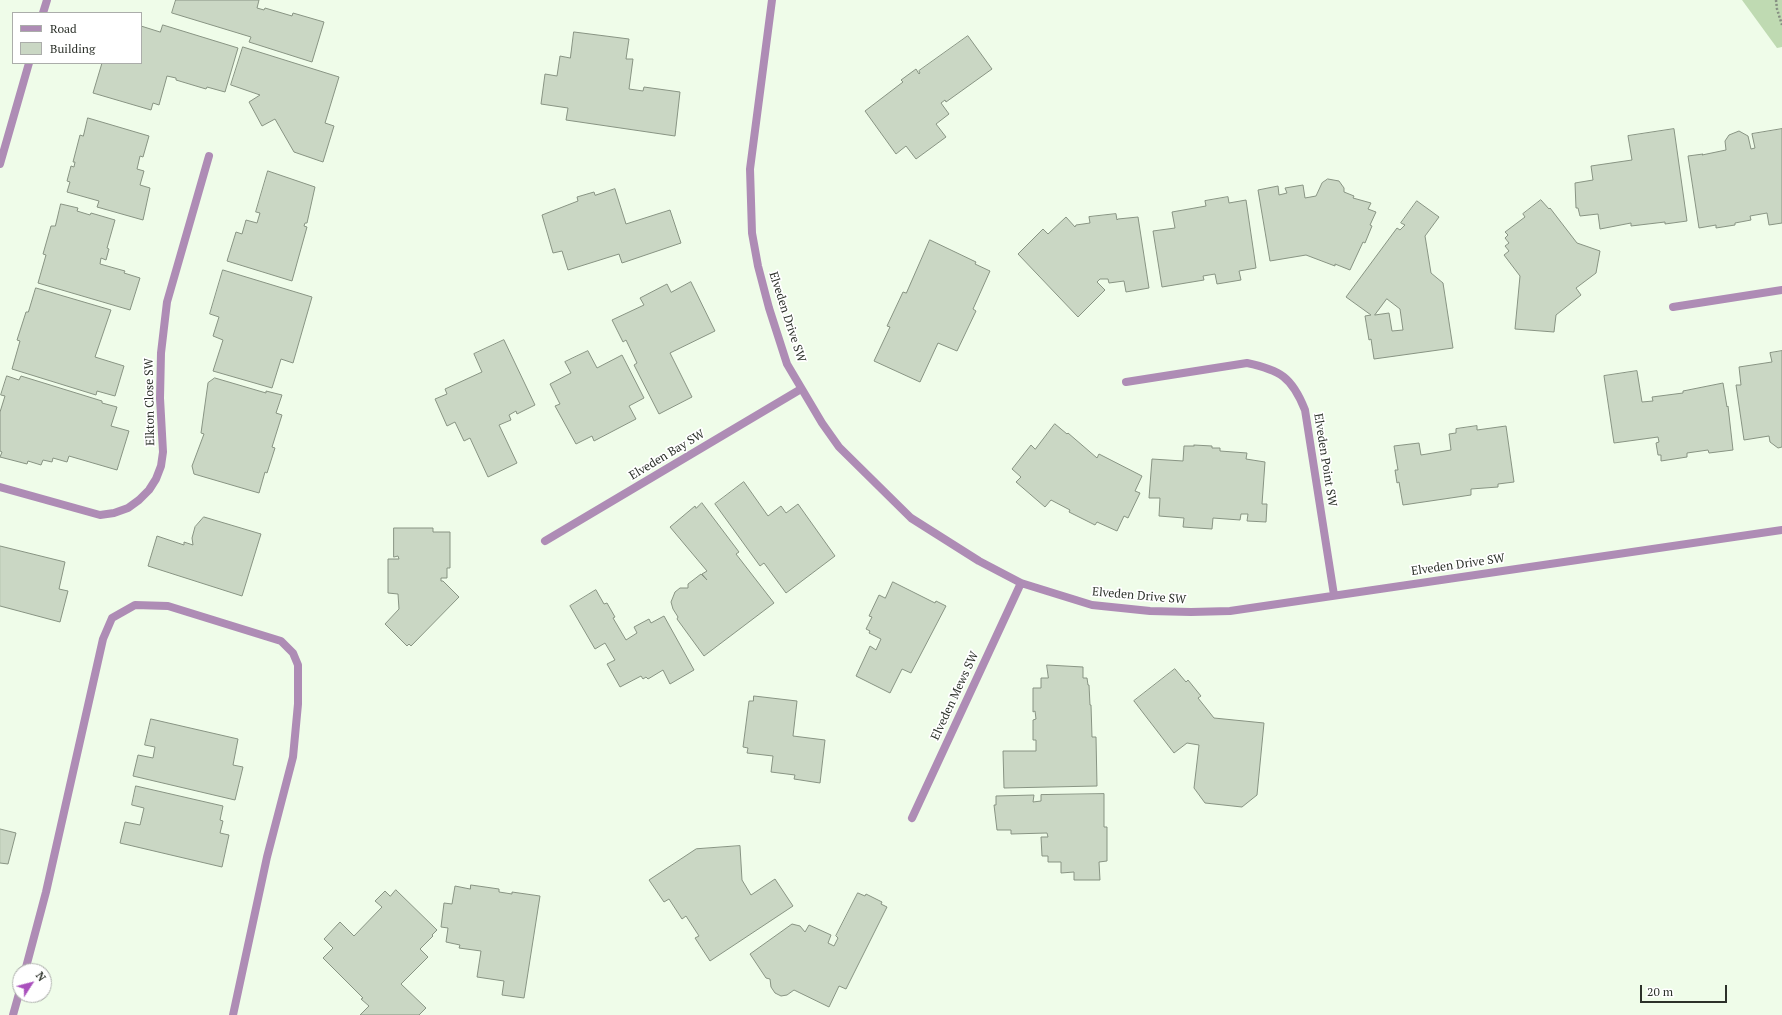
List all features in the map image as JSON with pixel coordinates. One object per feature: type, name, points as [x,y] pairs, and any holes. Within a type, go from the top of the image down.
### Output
[{"type":"street","points":[[43,12],[46,0]]},
{"type":"street","name":"Elveden Drive SW","points":[[772,0],[750,169],[752,233],[769,308],[787,364],[822,423],[839,447],[911,518],[979,561],[1021,583],[1092,605],[1150,611],[1230,611],[1782,530]]},
{"type":"street","points":[[0,164],[29,64]]},
{"type":"street","name":"Elkton Close SW","points":[[0,487],[100,516],[128,508],[149,490],[161,466],[163,452],[160,398],[161,353],[167,302],[209,156]]},
{"type":"street","points":[[1673,307],[1782,290]]},
{"type":"street","name":"Elveden Point SW","points":[[1126,382],[1246,363],[1266,367],[1287,380],[1298,391],[1306,410],[1334,595]]},
{"type":"street","name":"Elveden Bay SW","points":[[545,541],[801,389]]},
{"type":"street","name":"Elveden Mews SW","points":[[912,818],[1021,583]]},
{"type":"street","points":[[27,963],[46,892],[103,639],[112,618],[135,605],[168,606],[281,641],[293,653],[298,665],[298,704],[293,757],[267,857],[233,1015]]},
{"type":"street","points":[[13,1015],[16,1003]]},
{"type":"path","points":[[1776,0],[1782,25]]},
{"type":"green space","points":[[1742,0],[1782,0],[1782,47],[1777,48]]},
{"type":"building","points":[[176,0],[259,0],[257,8],[264,10],[265,8],[292,16],[293,13],[324,22],[312,62],[249,42],[251,37],[172,13]]},
{"type":"building","points":[[163,25],[238,48],[225,92],[207,87],[206,89],[167,76],[159,105],[153,103],[151,110],[93,93],[102,64],[142,64],[142,26],[160,32]]},
{"type":"building","points":[[574,32],[629,39],[626,59],[633,59],[629,89],[643,91],[644,87],[680,92],[675,136],[566,120],[568,108],[541,104],[545,74],[557,76],[560,56],[570,58]]},
{"type":"building","points":[[968,36],[992,69],[946,102],[945,100],[941,103],[949,114],[936,124],[946,137],[916,159],[906,146],[896,154],[865,111],[903,82],[901,80],[916,69],[919,74],[919,71]]},
{"type":"building","points":[[243,47],[339,77],[325,123],[334,126],[323,162],[294,152],[275,119],[262,126],[249,102],[260,95],[231,85]]},
{"type":"building","points":[[88,118],[149,136],[143,157],[140,156],[137,169],[144,171],[140,185],[150,188],[143,220],[97,207],[99,201],[67,192],[70,182],[67,181],[71,166],[74,167],[75,162],[73,162],[80,135],[83,136]]},
{"type":"building","points":[[1674,129],[1687,221],[1631,226],[1631,223],[1600,229],[1598,214],[1580,216],[1578,208],[1576,208],[1575,183],[1593,180],[1591,166],[1632,160],[1628,136]]},
{"type":"building","points":[[1782,129],[1782,223],[1769,225],[1767,213],[1750,216],[1751,220],[1735,223],[1735,225],[1716,228],[1716,225],[1699,228],[1688,156],[1726,150],[1725,141],[1729,135],[1739,131],[1748,136],[1751,149],[1755,148],[1752,134]]},
{"type":"building","points":[[268,171],[315,187],[307,223],[305,223],[304,226],[307,227],[292,281],[227,261],[236,232],[242,234],[246,220],[257,223],[260,213],[256,212]]},
{"type":"building","points":[[1328,179],[1339,181],[1344,188],[1344,192],[1354,196],[1353,198],[1371,203],[1368,209],[1376,212],[1370,225],[1372,226],[1365,243],[1363,242],[1350,270],[1306,255],[1270,261],[1258,190],[1278,186],[1279,195],[1287,193],[1285,188],[1303,185],[1305,198],[1316,196],[1322,183]]},
{"type":"building","points":[[615,189],[626,224],[670,210],[681,243],[622,263],[619,254],[568,270],[562,251],[553,253],[542,215],[578,201],[577,197],[594,192],[595,195]]},
{"type":"building","points":[[1228,197],[1229,203],[1246,200],[1256,268],[1239,271],[1241,280],[1217,284],[1215,274],[1203,276],[1204,280],[1162,287],[1153,231],[1175,228],[1172,212],[1206,206],[1205,201]]},
{"type":"building","points":[[1541,200],[1549,209],[1550,208],[1577,243],[1600,251],[1596,273],[1576,288],[1581,295],[1556,315],[1554,332],[1515,329],[1520,276],[1504,255],[1509,251],[1505,246],[1509,243],[1505,238],[1508,235],[1505,232],[1525,217],[1523,214]]},
{"type":"building","points":[[1417,201],[1439,217],[1425,236],[1431,273],[1443,283],[1453,348],[1374,359],[1365,316],[1371,315],[1346,297],[1397,228],[1400,230],[1405,225],[1401,223]],"holes":[[[1387,299],[1400,309],[1403,330],[1392,331],[1389,313],[1375,315]]]},
{"type":"building","points":[[61,204],[78,208],[77,211],[90,215],[91,213],[115,220],[107,248],[109,249],[106,260],[101,258],[100,264],[125,271],[124,273],[140,278],[130,310],[38,283],[46,255],[43,254],[51,226],[55,226]]},
{"type":"building","points":[[1116,214],[1117,220],[1138,217],[1149,288],[1126,292],[1124,281],[1109,283],[1108,279],[1100,279],[1097,282],[1105,290],[1078,317],[1018,254],[1043,229],[1048,234],[1066,217],[1075,227],[1076,225],[1090,223],[1089,217]]},
{"type":"building","points":[[930,240],[976,262],[975,264],[990,271],[973,309],[976,311],[957,351],[938,343],[920,382],[874,361],[890,327],[887,326],[903,292],[906,293]]},
{"type":"building","points":[[223,270],[312,297],[293,363],[281,359],[272,388],[213,371],[223,340],[213,336],[219,317],[210,314]]},
{"type":"building","points":[[691,282],[715,331],[670,353],[692,397],[659,414],[634,365],[637,363],[626,340],[623,342],[612,320],[644,305],[640,298],[667,284],[671,292]]},
{"type":"building","points":[[36,288],[111,310],[95,357],[124,366],[115,396],[97,391],[96,395],[12,369],[20,341],[17,340]]},
{"type":"building","points":[[504,340],[535,405],[517,414],[516,411],[509,415],[511,420],[499,425],[517,463],[488,477],[470,438],[464,441],[455,422],[447,426],[435,399],[447,394],[445,389],[482,372],[474,354]]},
{"type":"building","points":[[588,351],[597,368],[622,355],[644,398],[629,406],[636,419],[594,441],[592,436],[576,444],[555,406],[560,404],[550,384],[571,373],[565,362]]},
{"type":"building","points":[[1782,351],[1782,447],[1778,448],[1770,442],[1769,436],[1744,440],[1736,385],[1741,385],[1739,367],[1772,362],[1770,353]]},
{"type":"building","points":[[1637,371],[1642,402],[1653,401],[1652,397],[1683,393],[1683,391],[1723,383],[1727,407],[1728,406],[1733,450],[1709,453],[1708,450],[1687,453],[1687,457],[1661,461],[1661,455],[1658,455],[1656,443],[1659,442],[1658,437],[1614,443],[1604,376]]},
{"type":"building","points":[[7,376],[19,380],[21,376],[117,407],[111,426],[129,431],[117,470],[69,456],[67,462],[53,458],[52,462],[43,460],[41,465],[28,461],[27,464],[0,457],[2,452],[0,451],[0,412],[5,396],[1,395]]},
{"type":"building","points":[[215,378],[266,393],[266,391],[282,395],[276,413],[282,415],[272,447],[275,448],[267,473],[265,472],[259,493],[194,474],[192,466],[204,434],[201,433],[208,383]]},
{"type":"building","points":[[1055,424],[1097,458],[1099,454],[1142,476],[1135,491],[1140,493],[1128,518],[1124,516],[1117,531],[1097,522],[1095,525],[1069,512],[1070,510],[1051,500],[1045,507],[1016,482],[1021,477],[1012,469],[1031,445],[1035,449]]},
{"type":"building","points":[[1477,426],[1477,430],[1506,426],[1514,482],[1498,484],[1498,487],[1471,489],[1471,495],[1403,505],[1399,482],[1397,483],[1395,470],[1398,470],[1394,446],[1419,443],[1421,455],[1451,450],[1449,434],[1456,433],[1456,429]]},
{"type":"building","points":[[1184,446],[1212,446],[1212,448],[1220,448],[1220,451],[1247,453],[1246,459],[1265,462],[1262,504],[1267,504],[1266,522],[1247,521],[1248,514],[1241,514],[1240,520],[1213,518],[1212,529],[1183,527],[1184,518],[1159,516],[1160,498],[1149,498],[1152,459],[1183,461]]},
{"type":"building","points":[[744,482],[768,516],[781,506],[786,513],[798,504],[835,556],[786,593],[764,563],[760,566],[715,504]]},
{"type":"building","points":[[702,503],[739,552],[736,554],[774,603],[704,656],[677,619],[678,617],[671,602],[675,592],[680,588],[688,588],[688,584],[701,574],[707,580],[702,574],[707,571],[670,527],[695,506],[696,508]]},
{"type":"building","points":[[204,517],[261,534],[242,596],[148,566],[157,536],[184,545],[184,542],[193,545],[192,538],[195,527]]},
{"type":"building","points":[[394,528],[433,528],[433,532],[450,532],[450,568],[447,568],[447,578],[441,578],[441,581],[443,581],[459,597],[411,646],[409,644],[407,646],[385,624],[399,609],[398,594],[388,593],[388,559],[399,559],[398,556],[394,557]]},
{"type":"building","points":[[0,546],[65,562],[59,589],[68,591],[60,622],[0,606]]},
{"type":"building","points":[[893,582],[935,603],[936,601],[946,606],[911,673],[902,669],[890,693],[856,676],[870,646],[876,650],[881,639],[869,633],[870,631],[866,629],[872,617],[869,616],[879,595],[885,598]]},
{"type":"building","points":[[596,590],[604,604],[607,603],[615,617],[613,618],[626,640],[637,633],[634,627],[649,619],[651,623],[664,616],[694,670],[670,684],[663,670],[648,679],[646,677],[643,679],[641,676],[620,687],[607,664],[615,660],[605,643],[595,649],[570,606]]},
{"type":"building","points":[[1047,665],[1083,667],[1083,678],[1087,678],[1089,685],[1092,737],[1096,737],[1097,786],[1004,788],[1003,751],[1036,751],[1036,740],[1033,740],[1033,720],[1036,719],[1035,711],[1033,712],[1033,688],[1041,688],[1041,678],[1048,678]]},
{"type":"building","points":[[1175,669],[1186,682],[1188,680],[1201,696],[1198,698],[1214,718],[1264,723],[1257,795],[1242,807],[1205,803],[1194,788],[1199,745],[1187,743],[1174,753],[1134,701]]},
{"type":"building","points":[[754,696],[797,701],[793,736],[825,740],[820,783],[794,779],[795,775],[771,772],[773,756],[747,753],[748,748],[743,747],[749,701],[753,701]]},
{"type":"building","points":[[151,719],[238,739],[233,765],[243,767],[235,800],[133,776],[138,755],[153,758],[155,747],[145,745]]},
{"type":"building","points":[[136,786],[223,806],[220,820],[223,821],[220,833],[229,835],[222,867],[120,843],[125,822],[140,825],[144,808],[132,805]]},
{"type":"building","points":[[1104,794],[1104,827],[1107,827],[1107,861],[1099,862],[1100,880],[1074,880],[1074,872],[1061,873],[1061,862],[1048,862],[1048,856],[1042,856],[1041,837],[1048,837],[1047,833],[1011,834],[1011,830],[997,830],[994,805],[996,805],[996,796],[1034,795],[1033,802],[1041,801],[1041,795]]},
{"type":"building","points":[[0,829],[16,833],[8,864],[0,863]]},
{"type":"building","points":[[740,846],[742,880],[751,895],[775,879],[793,906],[710,961],[695,938],[699,936],[686,916],[682,919],[669,899],[664,902],[649,880],[696,849]]},
{"type":"building","points":[[471,885],[499,889],[499,892],[512,894],[512,892],[540,896],[524,998],[502,995],[504,981],[477,977],[481,951],[459,948],[460,945],[446,942],[448,928],[441,927],[444,903],[452,904],[455,886],[470,889]]},
{"type":"building","points":[[396,890],[437,930],[420,949],[428,957],[401,984],[426,1008],[419,1015],[360,1015],[369,1006],[361,999],[363,998],[323,958],[333,948],[324,939],[340,922],[354,936],[382,907],[375,901],[385,891],[390,896]]},
{"type":"building","points":[[858,893],[865,896],[866,894],[882,902],[881,904],[887,907],[846,989],[839,986],[829,1007],[794,990],[787,995],[781,996],[775,993],[771,987],[770,979],[766,978],[750,954],[792,924],[800,926],[805,932],[809,925],[831,935],[828,943],[834,946],[838,938],[836,936]]}]
